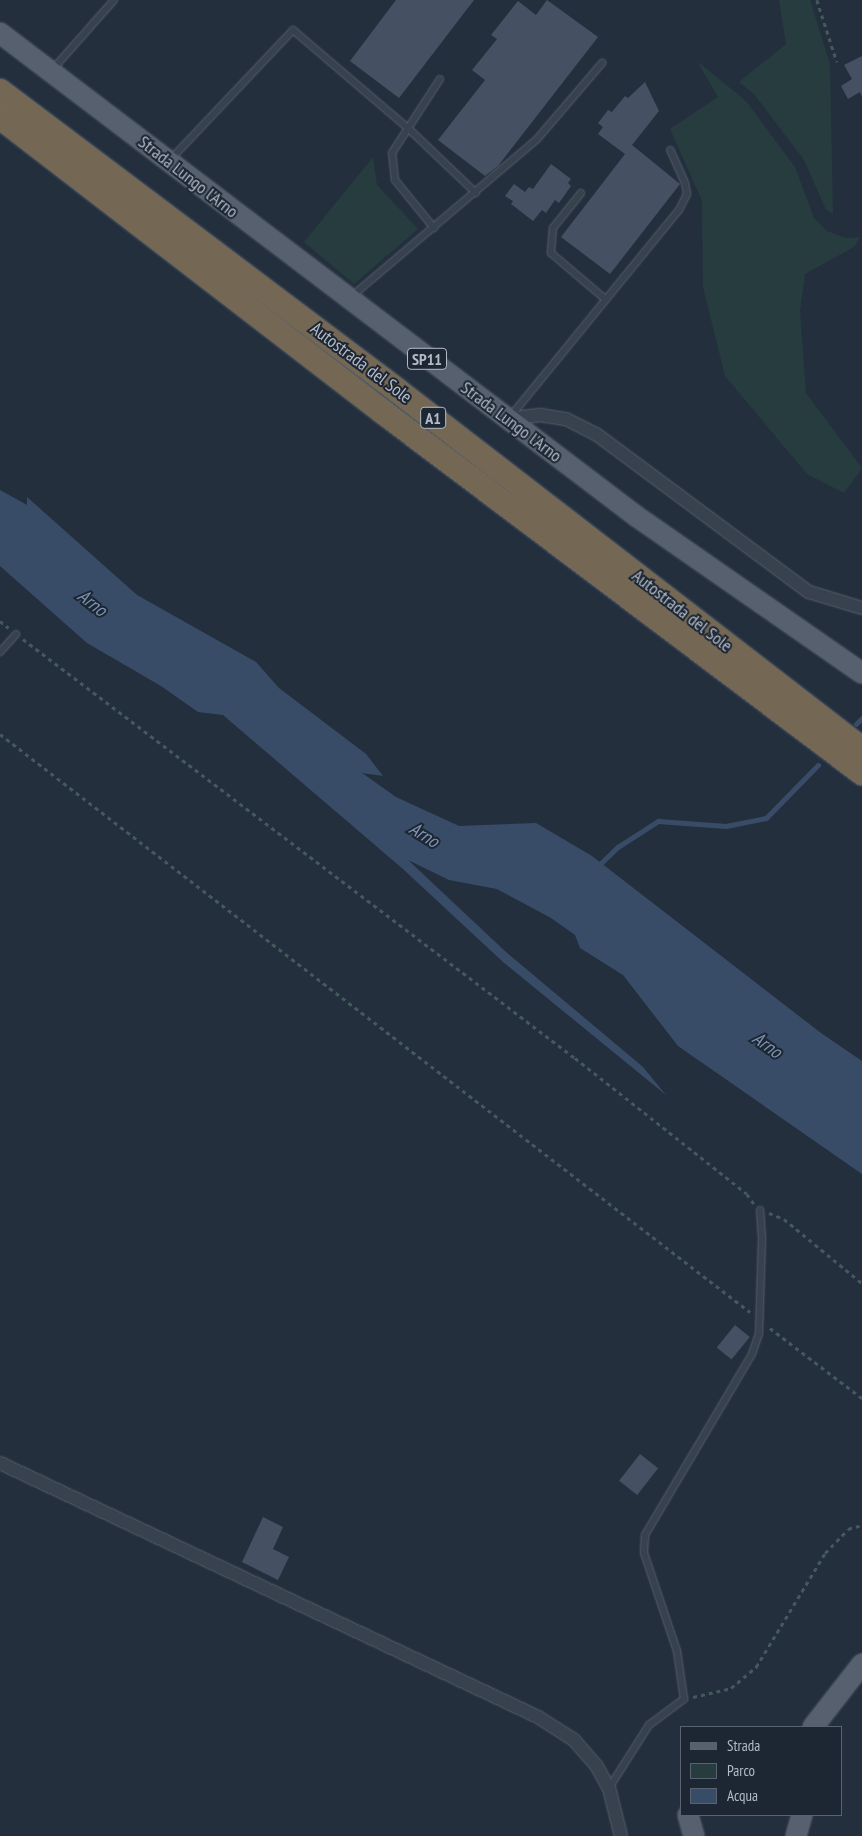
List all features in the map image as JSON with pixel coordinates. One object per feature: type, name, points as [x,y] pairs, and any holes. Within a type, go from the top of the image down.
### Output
[{"type":"highway","name":"Autostrada del Sole","points":[[0,91],[398,391],[862,749]]},
{"type":"highway","name":"Autostrada del Sole","points":[[0,117],[382,412],[862,773]]},
{"type":"main road","name":"Strada Lungo l'Arno","points":[[0,34],[347,300],[636,516],[862,674]]},
{"type":"main road","points":[[814,1726],[862,1664]]},
{"type":"main road","points":[[688,1816],[694,1836]]},
{"type":"main road","points":[[796,1836],[802,1816]]},
{"type":"street","points":[[508,420],[540,415],[566,419],[596,434],[810,592],[862,608]]},
{"type":"street","points":[[0,1462],[538,1717],[574,1740],[596,1765],[609,1788],[621,1836]]},
{"type":"lane","points":[[50,72],[114,0]]},
{"type":"lane","points":[[168,162],[293,30],[410,130],[476,193]]},
{"type":"lane","points":[[347,300],[476,193],[538,138],[602,63]]},
{"type":"lane","points":[[434,228],[394,180],[392,153],[410,130],[440,79]]},
{"type":"lane","points":[[508,420],[679,210],[686,194],[670,150]]},
{"type":"lane","points":[[581,193],[553,228],[551,252],[605,299]]},
{"type":"lane","points":[[0,652],[16,634]]},
{"type":"lane","points":[[609,1788],[649,1725],[684,1699],[678,1651],[644,1553],[645,1535],[752,1354],[759,1334],[762,1238],[760,1210]]},
{"type":"path","points":[[817,0],[837,62]]},
{"type":"path","points":[[16,634],[575,1058],[747,1194],[760,1210],[784,1218],[862,1283]]},
{"type":"path","points":[[0,734],[862,1398]]},
{"type":"path","points":[[684,1699],[730,1688],[756,1667],[825,1553],[848,1528],[862,1525]]},
{"type":"green space","points":[[779,0],[810,0],[830,64],[833,214],[826,210],[804,160],[754,94],[739,82],[786,44]]},
{"type":"green space","points":[[697,61],[746,101],[795,167],[814,218],[827,231],[846,238],[860,237],[854,247],[805,274],[800,311],[806,393],[862,468],[844,493],[807,474],[725,376],[703,287],[702,201],[670,129],[718,97]]},
{"type":"green space","points":[[373,157],[377,185],[418,229],[354,284],[304,242]]},
{"type":"water","name":"Arno","points":[[0,490],[27,505],[27,497],[137,595],[256,662],[279,688],[366,754],[383,776],[362,773],[396,797],[459,826],[536,823],[592,856],[821,1033],[862,1061],[862,1174],[678,1046],[623,975],[580,948],[575,935],[551,918],[497,889],[449,880],[408,860],[506,952],[643,1067],[666,1095],[503,962],[403,869],[223,715],[198,712],[161,686],[87,643],[0,566]]},
{"type":"building","points":[[396,0],[474,0],[399,98],[350,61]]},
{"type":"building","points":[[547,0],[598,37],[498,166],[485,176],[438,140],[485,80],[472,70],[497,39],[491,35],[518,1],[536,15]]},
{"type":"building","points":[[862,56],[862,97],[860,92],[848,99],[841,86],[852,79],[844,65]]},
{"type":"building","points":[[645,82],[659,111],[632,145],[680,184],[610,274],[561,237],[625,154],[598,134],[603,127],[598,123],[608,110],[612,112],[625,96],[628,98]]},
{"type":"building","points":[[551,164],[571,179],[568,183],[571,186],[559,203],[555,200],[546,213],[542,210],[533,221],[511,204],[513,201],[505,196],[514,184],[525,192],[529,187],[533,189]]},
{"type":"building","points":[[735,1325],[750,1337],[732,1359],[717,1348]]},
{"type":"building","points":[[640,1454],[658,1468],[637,1495],[619,1481]]},
{"type":"building","points":[[263,1517],[283,1527],[273,1549],[289,1557],[278,1580],[242,1562]]},
{"type":"waterway","points":[[856,724],[862,718]]},
{"type":"waterway","points":[[598,866],[618,847],[658,821],[726,826],[766,818],[818,765]]}]
